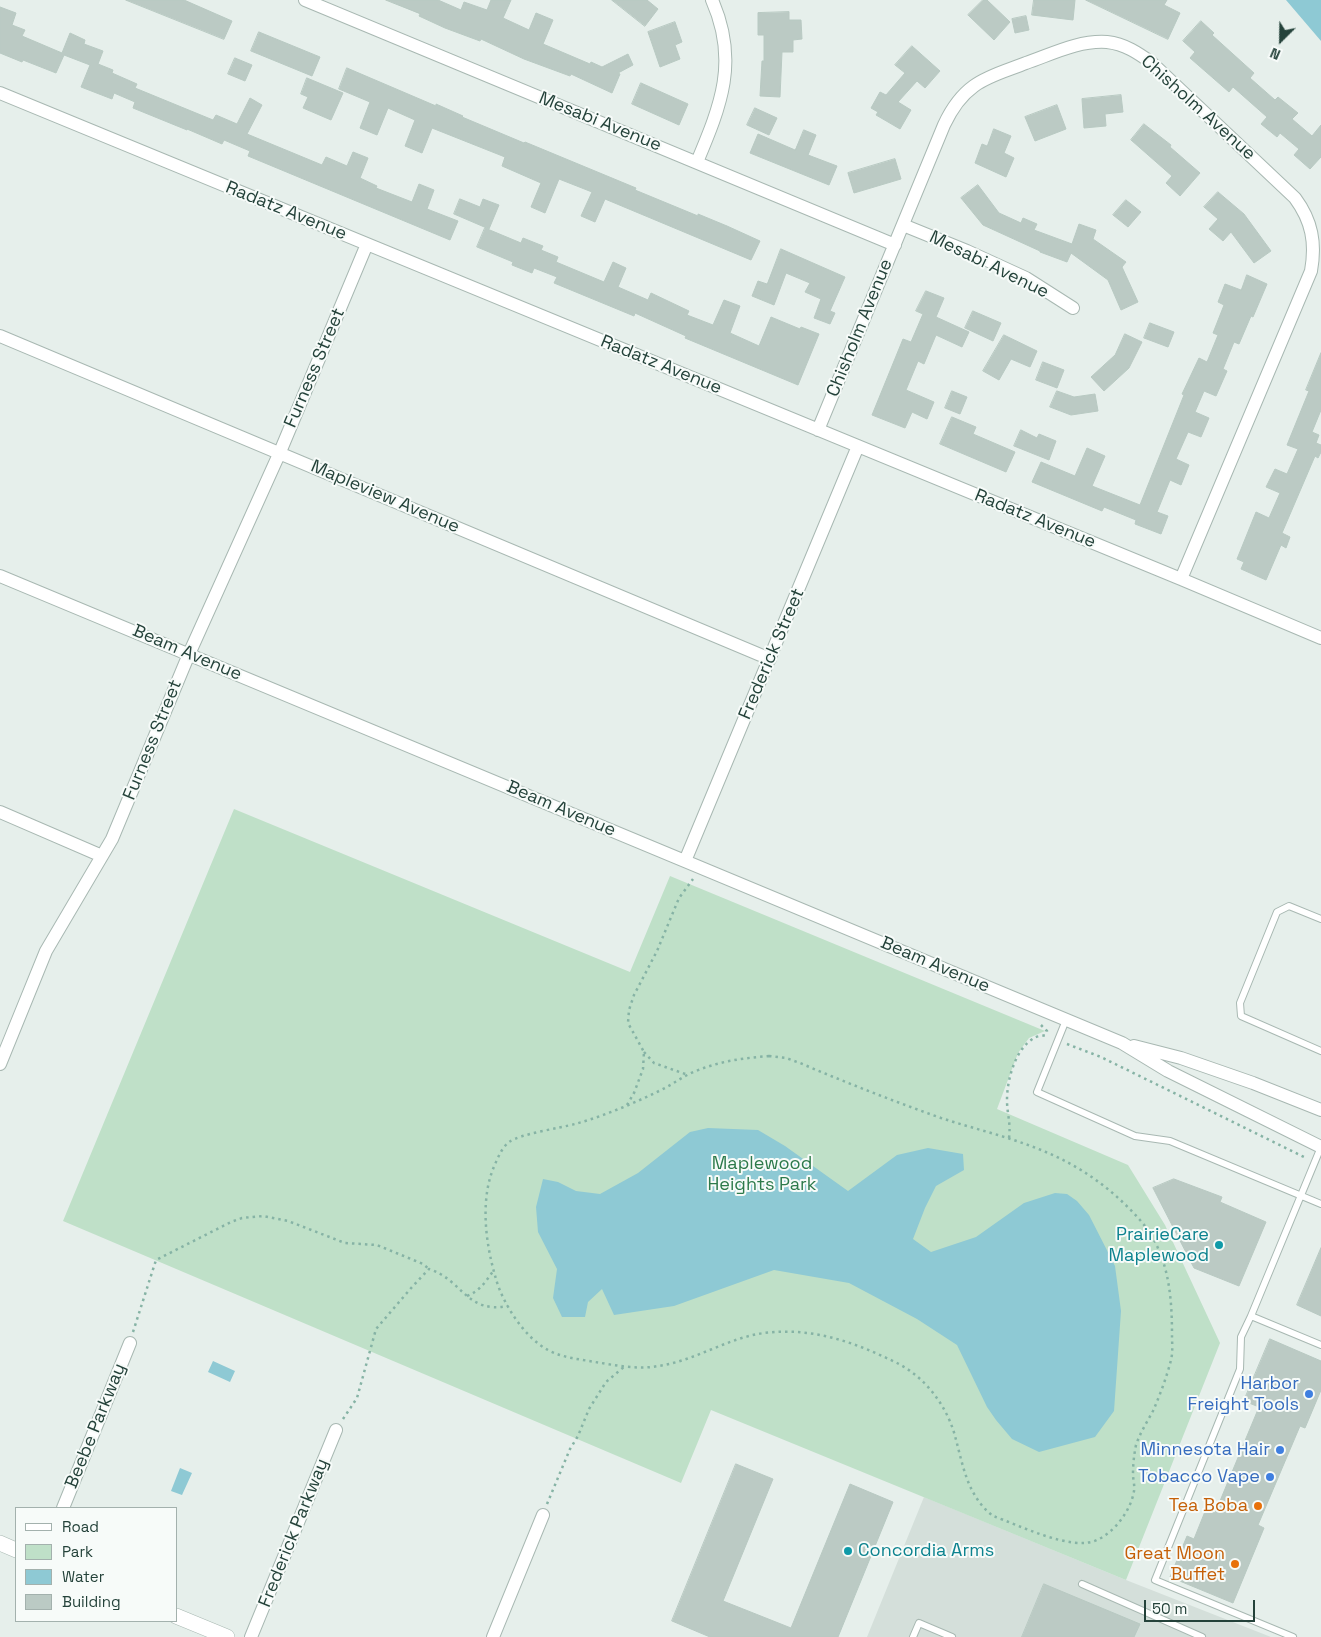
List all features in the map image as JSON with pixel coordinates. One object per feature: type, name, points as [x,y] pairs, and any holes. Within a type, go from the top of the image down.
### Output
[{"type":"street","name":"Mesabi Avenue","points":[[305,0],[895,244]]},
{"type":"street","points":[[697,162],[722,99],[726,78],[724,35],[712,0]]},
{"type":"street","name":"Chisholm Avenue","points":[[818,430],[944,125],[951,111],[961,98],[986,78],[1076,45],[1108,42],[1124,46],[1139,53],[1152,63],[1295,198],[1310,223],[1313,238],[1314,255],[1311,271],[1181,579]]},
{"type":"street","name":"Radatz Avenue","points":[[0,93],[1321,638]]},
{"type":"street","name":"Mesabi Avenue","points":[[903,225],[1026,278],[1072,308]]},
{"type":"street","name":"Furness Street","points":[[1,1057],[46,951],[112,839],[189,654],[280,452],[367,244]]},
{"type":"street","name":"Mapleview Avenue","points":[[0,336],[770,659]]},
{"type":"street","name":"Frederick Street","points":[[685,862],[858,446]]},
{"type":"street","name":"Beam Avenue","points":[[0,576],[1122,1043],[1181,1058],[1253,1083],[1321,1110]]},
{"type":"street","points":[[0,812],[102,856]]},
{"type":"street","name":"Beam Avenue","points":[[1122,1043],[1168,1071],[1321,1147]]},
{"type":"street","name":"Beebe Parkway","points":[[63,1507],[130,1343]]},
{"type":"street","name":"Frederick Parkway","points":[[252,1637],[336,1430]]},
{"type":"street","points":[[493,1637],[543,1515]]},
{"type":"street","points":[[0,1543],[15,1550]]},
{"type":"street","points":[[178,1617],[227,1637]]},
{"type":"lane","points":[[1321,919],[1289,906],[1277,912],[1240,1003],[1241,1016],[1321,1051]]},
{"type":"lane","points":[[1066,1020],[1037,1092],[1135,1136],[1170,1141],[1321,1204]]},
{"type":"lane","points":[[1293,1637],[1155,1580],[1240,1369],[1241,1337],[1321,1147]]},
{"type":"lane","points":[[1250,1316],[1321,1345]]},
{"type":"lane","points":[[1082,1584],[1202,1637]]},
{"type":"lane","points":[[914,1637],[919,1623],[952,1637]]},
{"type":"path","points":[[688,1075],[654,1063],[644,1052],[628,1023],[629,1010],[634,995],[657,951],[679,898],[701,868]]},
{"type":"path","points":[[1009,1138],[1011,1125],[1007,1101],[1008,1084],[1015,1063],[1023,1048],[1035,1037],[1046,1035],[1110,1062],[1315,1162]]},
{"type":"path","points":[[626,1106],[634,1093],[644,1069],[644,1052]]},
{"type":"path","points":[[752,1057],[786,1058],[900,1103],[984,1132],[1009,1138],[1061,1158],[1096,1180],[1119,1199],[1140,1221],[1155,1241],[1163,1259],[1170,1286],[1172,1358],[1153,1410],[1137,1444],[1133,1459],[1134,1491],[1119,1522],[1109,1533],[1096,1541],[1084,1544],[1056,1540],[993,1516],[975,1496],[967,1480],[954,1433],[944,1410],[931,1391],[917,1376],[900,1365],[868,1350],[832,1337],[807,1333],[775,1332],[734,1340],[694,1357],[655,1367],[625,1366],[564,1357],[539,1345],[526,1331],[512,1313],[496,1281],[487,1232],[485,1206],[487,1186],[501,1151],[510,1141],[577,1123],[626,1106],[688,1075],[719,1063],[752,1057]]},
{"type":"path","points":[[130,1343],[156,1260],[231,1222],[242,1218],[262,1216],[288,1221],[344,1243],[377,1245],[423,1264],[444,1276],[474,1302],[488,1307],[508,1306]]},
{"type":"path","points":[[336,1430],[357,1398],[376,1329],[429,1269]]},
{"type":"path","points":[[467,1296],[475,1293],[484,1285],[494,1270]]},
{"type":"path","points":[[543,1515],[570,1449],[589,1409],[606,1382],[625,1366]]},
{"type":"shaded area","points":[[924,1497],[1126,1580],[1271,1637],[867,1637]]},
{"type":"green space","name":"Maplewood Heights Park","points":[[234,809],[630,972],[670,876],[1045,1031],[1029,1038],[1018,1053],[997,1109],[1128,1165],[1165,1225],[1220,1343],[1126,1580],[711,1410],[681,1483],[63,1221]]},
{"type":"water","points":[[1286,0],[1321,0],[1321,41]]},
{"type":"water","points":[[708,1128],[758,1130],[785,1146],[848,1191],[897,1155],[928,1148],[963,1154],[964,1170],[936,1186],[913,1239],[931,1252],[976,1237],[1024,1203],[1055,1193],[1067,1194],[1077,1201],[1089,1215],[1115,1266],[1121,1311],[1114,1411],[1095,1437],[1039,1452],[1012,1439],[987,1407],[957,1345],[917,1319],[849,1283],[774,1270],[674,1306],[614,1315],[602,1289],[588,1302],[585,1317],[562,1317],[553,1298],[557,1269],[538,1232],[536,1207],[543,1179],[558,1182],[576,1191],[600,1194],[638,1173],[690,1132]]},
{"type":"water","points":[[213,1361],[235,1371],[230,1382],[208,1372]]},
{"type":"water","points":[[180,1468],[192,1473],[182,1495],[171,1491]]},
{"type":"building","points":[[126,0],[184,0],[232,21],[224,39]]},
{"type":"building","points":[[386,0],[438,0],[461,10],[464,2],[487,10],[491,0],[511,0],[503,18],[529,30],[536,13],[553,20],[543,44],[590,64],[591,62],[602,67],[628,54],[633,65],[618,73],[620,74],[612,93],[571,74],[570,76],[524,59],[481,39],[480,41],[445,28],[419,16],[420,14]]},
{"type":"building","points":[[612,0],[647,0],[658,9],[645,26]]},
{"type":"building","points":[[983,0],[987,0],[1010,22],[994,40],[968,15]]},
{"type":"building","points":[[1034,0],[1075,0],[1073,20],[1032,15]]},
{"type":"building","points":[[1086,0],[1167,0],[1164,5],[1180,13],[1168,39]]},
{"type":"building","points":[[0,7],[16,13],[12,25],[25,30],[22,36],[62,53],[70,33],[85,40],[84,44],[103,51],[98,64],[113,70],[112,73],[137,84],[135,88],[213,120],[216,115],[237,124],[250,98],[262,105],[247,134],[322,165],[326,157],[347,166],[353,152],[368,158],[360,178],[377,186],[376,188],[412,202],[419,184],[434,190],[427,209],[458,221],[450,240],[248,156],[250,151],[224,140],[222,144],[133,108],[135,102],[114,93],[112,99],[81,87],[90,65],[64,55],[56,73],[0,53]]},
{"type":"building","points":[[789,12],[789,20],[801,20],[802,39],[793,40],[793,52],[782,52],[780,97],[760,96],[762,61],[764,61],[764,35],[758,35],[758,13]]},
{"type":"building","points":[[1026,16],[1029,30],[1015,33],[1012,19]]},
{"type":"building","points":[[1201,21],[1214,33],[1212,35],[1254,73],[1250,78],[1275,100],[1278,97],[1298,113],[1292,119],[1312,136],[1321,125],[1321,157],[1310,169],[1294,155],[1299,149],[1280,133],[1277,137],[1261,124],[1267,117],[1233,87],[1229,92],[1190,58],[1195,52],[1183,41]]},
{"type":"building","points":[[675,22],[682,42],[675,45],[680,59],[660,67],[648,32]]},
{"type":"building","points":[[259,32],[320,57],[312,76],[251,51]]},
{"type":"building","points":[[912,46],[940,71],[925,88],[917,81],[898,102],[911,110],[900,129],[876,115],[878,112],[871,108],[880,92],[886,95],[905,73],[895,65]]},
{"type":"building","points":[[235,58],[252,65],[245,81],[228,74]]},
{"type":"building","points":[[347,68],[760,241],[751,260],[605,199],[595,222],[581,216],[592,192],[559,179],[545,213],[531,207],[541,183],[502,166],[505,157],[432,128],[422,153],[405,146],[415,120],[388,108],[377,135],[360,128],[370,102],[339,89]]},
{"type":"building","points":[[307,78],[343,93],[331,120],[303,108],[308,97],[301,94]]},
{"type":"building","points":[[641,83],[688,104],[679,125],[632,104]]},
{"type":"building","points":[[1121,95],[1123,112],[1105,114],[1106,126],[1084,128],[1082,99]]},
{"type":"building","points":[[1057,105],[1066,129],[1035,141],[1025,117]]},
{"type":"building","points":[[755,108],[777,118],[769,135],[747,125]]},
{"type":"building","points":[[1144,124],[1171,145],[1170,147],[1200,173],[1180,196],[1166,183],[1172,176],[1131,140]]},
{"type":"building","points":[[994,129],[1011,136],[1004,153],[1014,158],[1006,177],[975,163],[982,144],[987,146]]},
{"type":"building","points":[[804,130],[816,135],[808,155],[837,166],[829,185],[750,153],[758,134],[795,150]]},
{"type":"building","points":[[895,159],[901,179],[854,193],[848,173]]},
{"type":"building","points":[[978,185],[999,213],[1021,223],[1023,218],[1037,224],[1034,230],[1072,244],[1079,224],[1096,230],[1093,239],[1126,262],[1122,267],[1138,302],[1121,310],[1108,280],[1071,253],[1067,262],[1040,252],[983,225],[961,198]]},
{"type":"building","points":[[1218,192],[1244,214],[1271,251],[1254,263],[1231,232],[1223,241],[1209,229],[1218,219],[1204,207]]},
{"type":"building","points":[[460,199],[480,207],[483,199],[499,205],[489,229],[454,214]]},
{"type":"building","points":[[1126,200],[1141,212],[1128,227],[1113,215]]},
{"type":"building","points":[[485,228],[521,243],[523,238],[543,246],[541,250],[558,257],[556,262],[604,282],[613,262],[626,268],[618,287],[648,300],[651,293],[689,311],[687,315],[713,325],[724,300],[740,306],[730,333],[759,346],[771,317],[800,329],[801,327],[819,334],[798,385],[685,338],[686,336],[635,313],[634,316],[554,283],[557,277],[534,268],[532,273],[512,265],[513,262],[477,247]]},
{"type":"building","points":[[781,249],[845,277],[830,311],[835,313],[830,324],[814,318],[821,299],[805,292],[810,283],[786,273],[774,305],[752,296],[758,281],[767,284]]},
{"type":"building","points":[[1247,275],[1267,284],[1239,344],[1234,342],[1223,369],[1227,371],[1216,396],[1204,391],[1195,412],[1209,418],[1201,437],[1188,432],[1176,459],[1189,465],[1181,485],[1170,480],[1157,512],[1168,516],[1161,534],[1135,524],[1136,520],[1104,507],[1102,511],[1032,482],[1041,462],[1075,476],[1087,448],[1105,456],[1092,486],[1140,505],[1184,395],[1182,394],[1199,358],[1207,362],[1218,335],[1213,333],[1224,305],[1218,302],[1225,284],[1241,290]]},
{"type":"building","points":[[926,291],[944,298],[936,317],[969,332],[962,347],[936,335],[924,364],[918,361],[906,390],[934,402],[927,419],[912,412],[905,428],[872,415],[903,339],[911,342],[923,314],[916,311]]},
{"type":"building","points":[[973,311],[1001,323],[993,341],[965,328]]},
{"type":"building","points":[[1150,323],[1174,332],[1168,347],[1144,338]]},
{"type":"building","points":[[1125,334],[1142,342],[1129,368],[1104,391],[1091,377],[1115,355]]},
{"type":"building","points":[[1004,335],[1037,351],[1030,367],[1011,359],[999,380],[983,371]]},
{"type":"building","points":[[1321,353],[1321,410],[1312,432],[1319,435],[1316,443],[1321,445],[1321,452],[1318,458],[1315,456],[1282,533],[1290,537],[1286,548],[1281,545],[1266,580],[1241,569],[1244,562],[1237,559],[1256,512],[1269,518],[1280,493],[1266,487],[1275,469],[1287,474],[1298,449],[1287,445],[1309,391],[1306,390]]},
{"type":"building","points":[[1043,362],[1064,370],[1057,388],[1036,380]]},
{"type":"building","points":[[952,391],[967,397],[960,414],[945,408]]},
{"type":"building","points":[[1057,391],[1074,397],[1095,394],[1098,411],[1071,415],[1050,407]]},
{"type":"building","points":[[952,417],[976,427],[973,434],[1015,452],[1006,472],[940,444]]},
{"type":"building","points":[[1021,430],[1037,438],[1039,434],[1056,441],[1049,460],[1014,446]]},
{"type":"building","name":"PrairieCare Maplewood","points":[[1174,1179],[1222,1197],[1220,1202],[1266,1222],[1239,1286],[1194,1268],[1153,1188]]},
{"type":"building","points":[[1321,1248],[1321,1316],[1297,1305]]},
{"type":"building","points":[[1270,1339],[1321,1361],[1321,1390],[1305,1428],[1300,1426],[1258,1525],[1264,1528],[1233,1603],[1170,1577],[1187,1536],[1194,1539],[1206,1509],[1215,1513],[1259,1407],[1244,1401]]},
{"type":"building","name":"Concordia Arms","points":[[736,1464],[773,1479],[723,1601],[791,1628],[850,1484],[893,1502],[838,1637],[710,1637],[672,1621]]},
{"type":"building","points":[[1044,1584],[1140,1624],[1134,1637],[1022,1637]]},
{"type":"place","name":"PrairieCare Maplewood","points":[[1219,1245]]},
{"type":"place","name":"Harbor Freight Tools","points":[[1309,1394]]},
{"type":"place","name":"Minnesota Hair","points":[[1280,1450]]},
{"type":"place","name":"Tobacco Vape","points":[[1270,1477]]},
{"type":"place","name":"Tea Boba","points":[[1258,1506]]},
{"type":"place","name":"Concordia Arms","points":[[848,1551]]},
{"type":"place","name":"Great Moon Buffet","points":[[1235,1564]]}]
